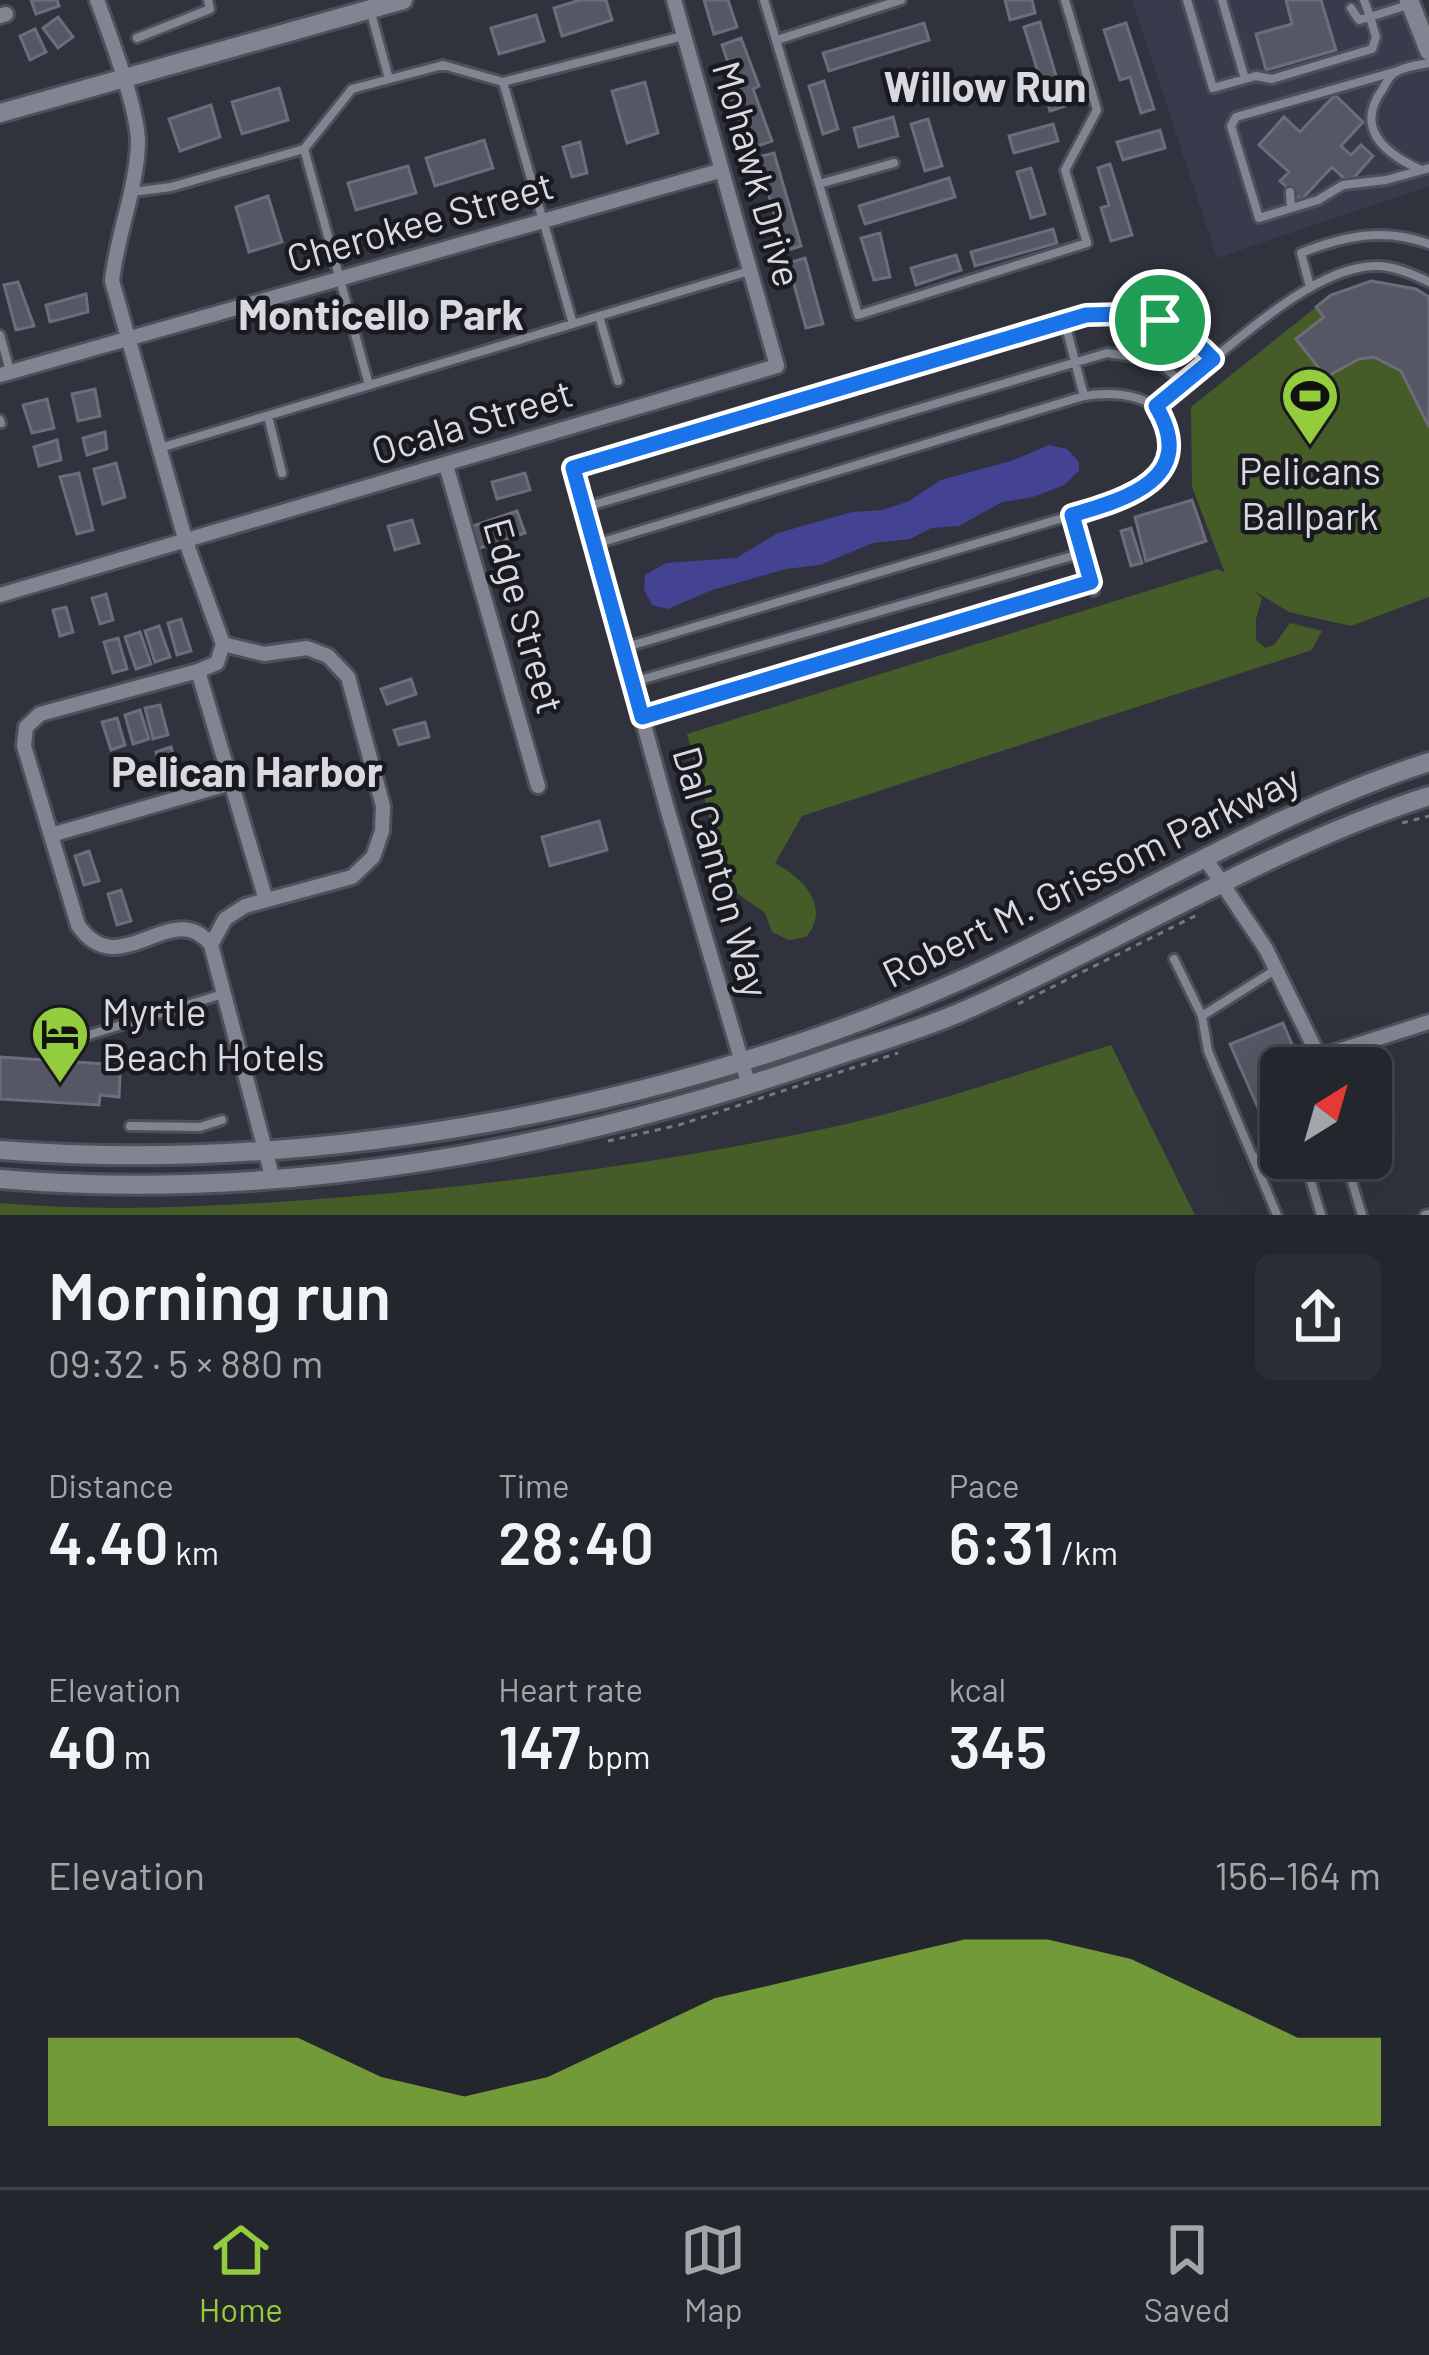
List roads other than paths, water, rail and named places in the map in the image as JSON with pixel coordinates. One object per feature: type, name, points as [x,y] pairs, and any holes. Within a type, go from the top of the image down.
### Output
[{"type":"main road","points":[[0,113],[403,0]]},
{"type":"main road","points":[[1410,2],[1429,51]]},
{"type":"main road","name":"Robert M. Grissom Parkway","points":[[0,1150],[58,1155],[265,1151],[394,1137],[588,1101],[741,1061],[963,979],[1082,924],[1302,810],[1429,762]]},
{"type":"main road","name":"Robert M. Grissom Parkway","points":[[0,1179],[171,1186],[272,1180],[420,1162],[599,1129],[748,1087],[962,1012],[1223,881],[1367,816],[1429,796]]},
{"type":"street","points":[[97,0],[138,138],[133,192],[116,246],[112,281],[186,542],[223,644],[218,663],[198,671],[40,714],[26,728],[24,746],[78,925],[88,940],[104,948],[118,948],[184,927],[203,934],[211,945],[272,1180]]},
{"type":"street","name":"Mohawk Drive","points":[[674,0],[777,366]]},
{"type":"street","name":"Cherokee Street","points":[[5,374],[719,171]]},
{"type":"street","name":"Ocala Street","points":[[0,595],[777,366]]},
{"type":"street","name":"Edge Street","points":[[446,465],[538,786]]},
{"type":"street","name":"Dal Canton Way","points":[[573,468],[748,1087]]},
{"type":"street","points":[[211,945],[226,919],[245,906],[352,877],[373,857],[382,831],[383,806],[348,677],[328,656],[308,648],[265,653],[223,644]]},
{"type":"street","points":[[198,671],[266,900]]},
{"type":"street","points":[[51,835],[231,782]]},
{"type":"street","points":[[1205,858],[1276,969],[1315,1047]]},
{"type":"street","points":[[1362,1047],[1429,1022]]},
{"type":"lane","points":[[137,38],[210,8],[208,0]]},
{"type":"lane","points":[[764,0],[858,315],[1087,243],[1065,170],[1097,110],[1065,0]]},
{"type":"lane","points":[[776,40],[901,0]]},
{"type":"lane","points":[[1187,0],[1213,88],[1245,79],[1272,79],[1372,49],[1376,37],[1364,0]]},
{"type":"lane","points":[[1222,0],[1245,79]]},
{"type":"lane","points":[[1351,8],[1359,20],[1410,2]]},
{"type":"lane","points":[[371,11],[389,79]]},
{"type":"lane","points":[[133,192],[171,187],[304,149],[352,88],[443,65],[503,82],[685,36]]},
{"type":"lane","points":[[1425,169],[1342,185],[1318,200],[1259,218],[1232,126],[1236,116],[1429,63]]},
{"type":"lane","points":[[1394,72],[1371,106],[1371,125],[1381,144],[1399,160],[1425,169]]},
{"type":"lane","points":[[503,82],[573,324]]},
{"type":"lane","points":[[304,149],[369,386]]},
{"type":"lane","points":[[819,184],[894,163]]},
{"type":"lane","points":[[1290,192],[1291,208]]},
{"type":"lane","points":[[1310,287],[1301,253],[1342,237],[1376,233],[1429,244]]},
{"type":"lane","points":[[1156,406],[1310,287],[1351,269],[1379,265],[1429,282]]},
{"type":"lane","points":[[158,449],[749,271]]},
{"type":"lane","points":[[573,468],[1086,315],[1160,320],[1194,339],[1213,359]]},
{"type":"lane","points":[[599,316],[618,381]]},
{"type":"lane","points":[[1065,323],[1084,395]]},
{"type":"lane","points":[[0,335],[5,374]]},
{"type":"lane","points":[[584,508],[1107,352],[1155,360],[1186,385]]},
{"type":"lane","points":[[594,544],[1084,395],[1111,391],[1156,406],[1167,423],[1164,465],[1151,485],[1126,500],[623,648]]},
{"type":"lane","points":[[268,416],[282,473]]},
{"type":"lane","points":[[642,717],[1093,586],[1072,515]]},
{"type":"lane","points":[[632,682],[1083,553]]},
{"type":"lane","points":[[1174,959],[1202,1016],[1208,1051],[1277,1215]]},
{"type":"lane","points":[[1202,1016],[1276,969]]},
{"type":"lane","points":[[43,1048],[224,994]]},
{"type":"lane","points":[[130,1126],[200,1127],[222,1120]]},
{"type":"lane","points":[[1255,1158],[1260,1156]]},
{"type":"lane","points":[[1311,1179],[1322,1215]]},
{"type":"lane","points":[[1351,1179],[1362,1215]]},
{"type":"place","name":"Pelicans Ballpark","points":[[1310,447]]},
{"type":"place","name":"Myrtle Beach Hotels","points":[[60,1085]]},
{"type":"district","name":"Willow Run","points":[[985,87]]},
{"type":"district","name":"Monticello Park","points":[[381,315]]},
{"type":"district","name":"Pelican Harbor","points":[[247,772]]}]
